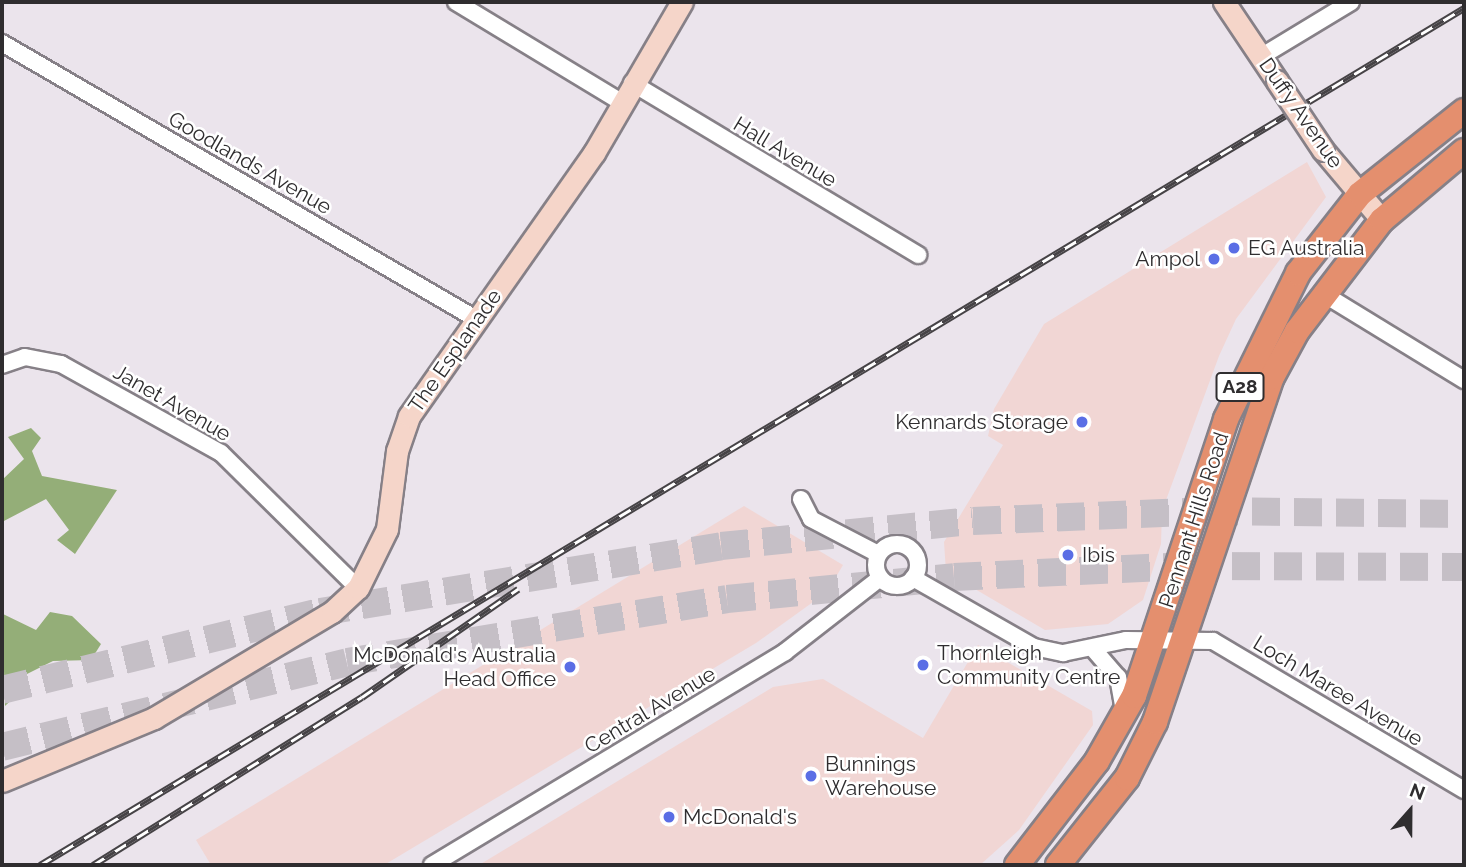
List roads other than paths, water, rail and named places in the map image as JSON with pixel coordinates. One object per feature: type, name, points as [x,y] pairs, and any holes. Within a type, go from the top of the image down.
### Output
[{"type":"highway","name":"Pennant Hills Road","points":[[1017,865],[1123,716],[1156,640],[1196,507],[1249,364],[1298,273],[1360,194],[1464,111]]},
{"type":"highway","name":"Pennant Hills Road","points":[[1058,865],[1127,778],[1187,640],[1272,377],[1322,293],[1382,220],[1464,151]]},
{"type":"main road","name":"The Esplanade","points":[[2,781],[154,718],[332,612],[358,588],[387,529],[397,451],[409,416],[594,153],[682,2]]},
{"type":"main road","name":"Duffy Avenue","points":[[1224,2],[1323,150],[1382,220]]},
{"type":"street","name":"Hall Avenue","points":[[456,2],[627,93],[918,255]]},
{"type":"street","points":[[1262,56],[1351,2]]},
{"type":"street","name":"Goodlands Avenue","points":[[2,43],[478,320]]},
{"type":"street","points":[[1322,293],[1464,380]]},
{"type":"street","name":"Janet Avenue","points":[[2,365],[25,357],[61,364],[221,453],[358,588]]},
{"type":"street","points":[[801,499],[811,519],[878,554]]},
{"type":"street","points":[[888,545],[907,546],[918,562],[913,578],[897,586],[880,578],[878,554],[888,545]]},
{"type":"street","name":"Central Avenue","points":[[432,865],[785,652],[880,578]]},
{"type":"street","points":[[913,578],[1034,647],[1095,651],[1126,640],[1156,640]]},
{"type":"street","name":"Pennant Hills Road","points":[[1156,640],[1187,640]]},
{"type":"street","name":"Loch Maree Avenue","points":[[1187,640],[1213,641],[1464,790]]},
{"type":"street","points":[[1095,651],[1118,677],[1123,716]]},
{"type":"tunnel","points":[[2,690],[320,612],[721,546],[973,521],[1210,511],[1464,514]]},
{"type":"tunnel","points":[[2,747],[347,662],[727,599],[954,577],[1190,566],[1464,567]]},
{"type":"railway","points":[[40,865],[1464,8]]},
{"type":"railway","points":[[93,865],[362,697],[518,589]]},
{"type":"place","name":"EG Australia","points":[[1234,248]]},
{"type":"place","name":"Ampol","points":[[1214,259]]},
{"type":"place","name":"Kennards Storage","points":[[1082,422]]},
{"type":"place","name":"Ibis","points":[[1068,555]]},
{"type":"place","name":"Thornleigh Community Centre","points":[[923,665]]},
{"type":"place","name":"McDonald's Australia Head Office","points":[[570,667]]},
{"type":"place","name":"Bunnings Warehouse","points":[[811,776]]},
{"type":"place","name":"McDonald's","points":[[669,817]]}]
